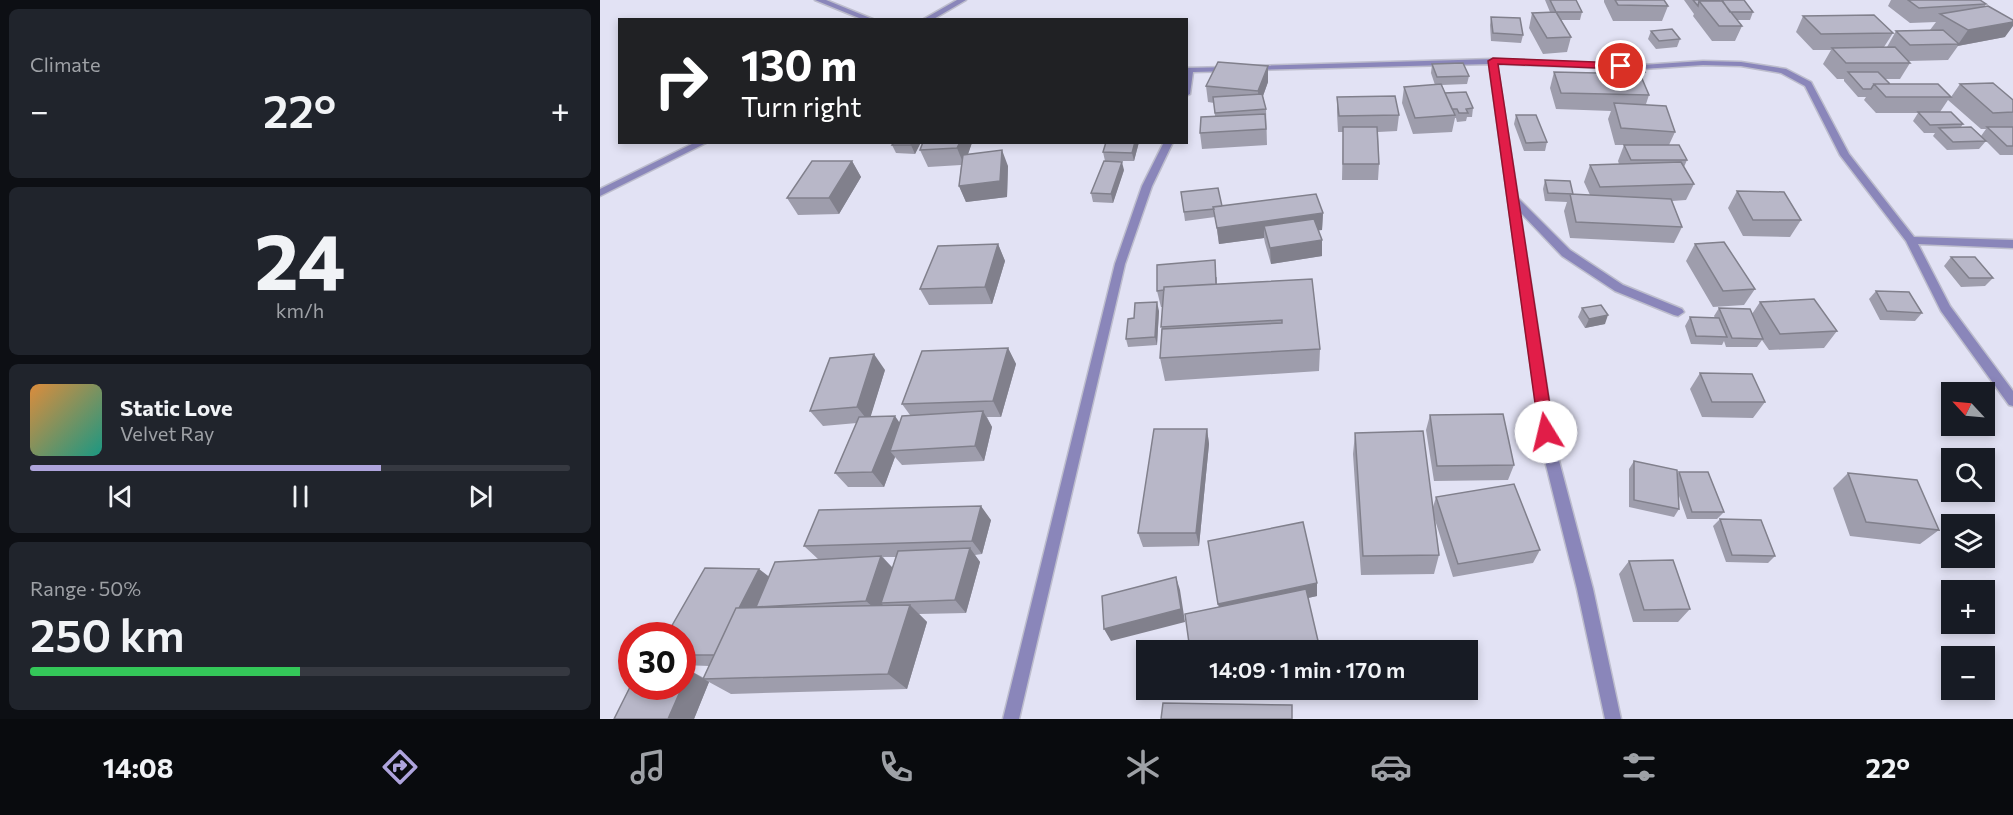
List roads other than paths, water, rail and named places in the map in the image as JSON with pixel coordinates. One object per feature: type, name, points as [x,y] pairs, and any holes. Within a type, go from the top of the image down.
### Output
[{"type":"street","points":[[819,0],[867,18]]},
{"type":"street","points":[[929,18],[962,0]]},
{"type":"street","points":[[1248,69],[1493,61],[1642,67],[1703,63],[1741,64],[1783,71],[1808,84],[1845,154],[1911,240],[1945,308],[2013,401]]},
{"type":"street","points":[[1493,61],[1550,453],[1585,590],[1613,719]]},
{"type":"street","points":[[1188,70],[1236,69]]},
{"type":"street","points":[[600,193],[700,144]]},
{"type":"street","points":[[1011,719],[1120,264],[1147,186],[1168,144]]},
{"type":"street","points":[[1512,198],[1534,223],[1575,259],[1619,288],[1678,312]]},
{"type":"street","points":[[1911,240],[2013,244]]}]
